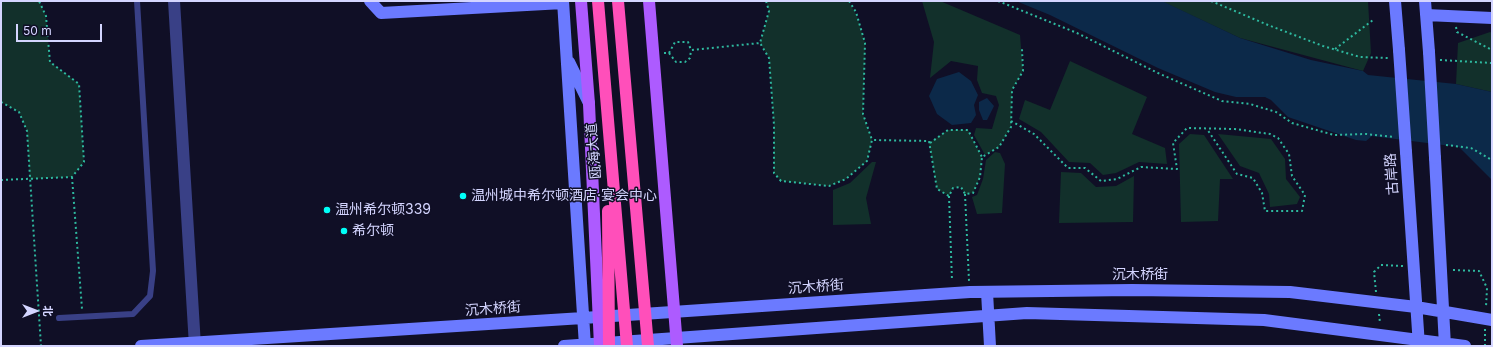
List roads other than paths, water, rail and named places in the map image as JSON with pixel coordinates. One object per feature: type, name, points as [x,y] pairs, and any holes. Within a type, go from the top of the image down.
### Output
[{"type":"highway","name":"瓯海大道","points":[[598,1],[607,126],[627,346]]},
{"type":"highway","points":[[618,1],[648,346]]},
{"type":"highway","points":[[603,345],[607,126]]},
{"type":"main road","name":"瓯海大道","points":[[581,1],[589,104],[599,318],[603,345]]},
{"type":"main road","points":[[649,1],[677,342]]},
{"type":"street","points":[[174,1],[195,344]]},
{"type":"street","points":[[370,1],[381,13],[563,2],[585,345]]},
{"type":"street","name":"古岸路","points":[[1395,1],[1395,54],[1406,152],[1418,344]]},
{"type":"street","points":[[1425,1],[1433,56],[1435,158],[1445,345]]},
{"type":"street","points":[[1426,15],[1492,18]]},
{"type":"street","points":[[566,58],[589,104]]},
{"type":"street","name":"沉木桥街","points":[[141,346],[195,344],[599,318],[970,292],[1132,290],[1290,292],[1416,307],[1492,320]]},
{"type":"street","points":[[987,292],[990,346]]},
{"type":"street","points":[[564,346],[677,342],[1027,312],[1264,320],[1418,344],[1465,346]]},
{"type":"lane","points":[[59,318],[83,318],[133,314],[150,296],[153,271],[137,1]]},
{"type":"water","points":[[1016,1],[1162,1],[1240,38],[1311,60],[1363,71],[1368,75],[1456,84],[1492,92],[1492,180],[1459,147],[1372,136],[1366,141],[1356,140],[1288,117],[1271,100],[1265,97],[1236,97],[1215,92],[1158,68],[1050,15]]},
{"type":"water","points":[[959,72],[971,81],[978,95],[974,105],[976,115],[971,123],[952,125],[937,114],[929,96],[937,79]]},
{"type":"water","points":[[987,98],[994,106],[987,120],[983,120],[979,110],[979,102]]},
{"type":"place","name":"温州城中希尔顿酒店·宴会中心","points":[[463,196]]},
{"type":"place","name":"温州希尔顿339","points":[[327,210]]},
{"type":"place","name":"希尔顿","points":[[344,231]]}]
